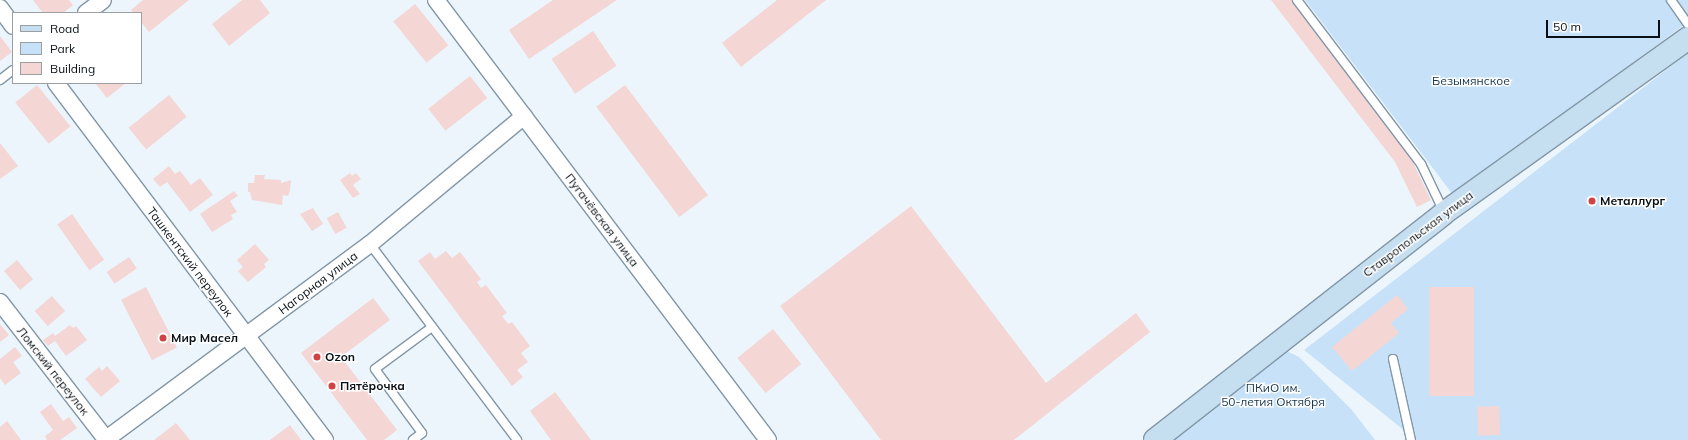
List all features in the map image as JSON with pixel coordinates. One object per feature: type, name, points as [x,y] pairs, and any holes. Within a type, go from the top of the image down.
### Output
[{"type":"street","points":[[87,12],[103,0]]},
{"type":"street","name":"Пугачёвская улица","points":[[436,0],[768,440]]},
{"type":"street","points":[[0,8],[12,25]]},
{"type":"street","name":"Ставропольская улица","points":[[1155,440],[1444,213],[1688,38]]},
{"type":"street","name":"Ташкентский переулок","points":[[57,84],[325,440]]},
{"type":"street","name":"Нагорная улица","points":[[106,440],[247,337],[370,244],[524,116]]},
{"type":"street","name":"Ломский переулок","points":[[0,302],[106,440]]},
{"type":"lane","points":[[1297,0],[1421,164],[1444,213]]},
{"type":"lane","points":[[1671,0],[1688,24]]},
{"type":"lane","points":[[0,80],[12,71]]},
{"type":"lane","points":[[370,244],[517,440]]},
{"type":"lane","points":[[413,440],[422,433],[375,369],[432,327]]},
{"type":"lane","points":[[1393,359],[1411,440]]},
{"type":"green space","name":"Безымянское","points":[[1305,0],[1688,0],[1688,22],[1454,196]]},
{"type":"green space","name":"Металлург","points":[[1688,53],[1688,440],[1416,440],[1304,350]]},
{"type":"green space","name":"ПКиО им. 50-летия Октября","points":[[1266,341],[1299,357],[1352,410],[1375,440],[1148,440]]},
{"type":"building","points":[[33,0],[69,0],[73,5],[64,12],[42,12]]},
{"type":"building","points":[[143,0],[189,0],[149,32],[142,23],[142,12],[133,12],[131,10]]},
{"type":"building","points":[[242,0],[260,0],[270,13],[229,46],[212,24]]},
{"type":"building","points":[[553,0],[617,0],[529,59],[509,30]]},
{"type":"building","points":[[777,0],[826,0],[741,67],[722,43]]},
{"type":"building","points":[[1271,0],[1291,0],[1408,152],[1431,200],[1417,207],[1395,162]]},
{"type":"building","points":[[415,4],[448,45],[427,63],[393,22]]},
{"type":"building","points":[[593,31],[616,66],[575,94],[552,59]]},
{"type":"building","points":[[0,36],[12,52],[0,61]]},
{"type":"building","points":[[470,76],[487,98],[445,131],[428,109]]},
{"type":"building","points":[[96,84],[125,84],[107,98]]},
{"type":"building","points":[[37,85],[70,126],[49,144],[15,103]]},
{"type":"building","points":[[625,85],[708,195],[679,217],[596,107]]},
{"type":"building","points":[[169,95],[187,117],[146,149],[129,128]]},
{"type":"building","points":[[0,143],[18,166],[0,179]]},
{"type":"building","points":[[169,166],[175,174],[180,171],[191,185],[200,178],[213,195],[190,212],[167,182],[160,187],[153,179]]},
{"type":"building","points":[[350,173],[352,176],[356,173],[361,179],[353,185],[360,194],[353,198],[340,180]]},
{"type":"building","points":[[255,175],[265,175],[264,179],[281,180],[281,183],[291,180],[290,191],[288,196],[283,195],[282,205],[252,200],[250,192],[248,192],[248,183],[254,183]]},
{"type":"building","points":[[234,191],[238,196],[230,201],[237,212],[231,215],[233,219],[212,232],[200,214]]},
{"type":"building","points":[[911,206],[1046,383],[1136,313],[1150,332],[1014,440],[881,440],[780,306]]},
{"type":"building","points":[[313,208],[323,224],[312,231],[300,214]]},
{"type":"building","points":[[338,212],[347,228],[335,234],[327,218]]},
{"type":"building","points":[[72,214],[104,260],[89,270],[57,224]]},
{"type":"building","points":[[255,244],[269,260],[264,264],[266,267],[248,282],[238,271],[243,267],[237,260]]},
{"type":"building","points":[[446,251],[452,258],[460,252],[481,279],[477,282],[481,288],[486,285],[507,313],[502,316],[508,324],[512,322],[530,346],[521,353],[528,362],[517,370],[523,377],[512,386],[418,261],[430,252],[435,259]]},
{"type":"building","points":[[129,257],[137,269],[114,284],[107,272]]},
{"type":"building","points":[[17,260],[33,279],[20,290],[4,271]]},
{"type":"building","points":[[146,287],[177,348],[152,360],[121,300]]},
{"type":"building","points":[[1429,287],[1474,287],[1474,396],[1429,396]]},
{"type":"building","points":[[1397,295],[1408,309],[1391,323],[1399,333],[1352,371],[1332,347]]},
{"type":"building","points":[[52,296],[65,311],[48,326],[35,311]]},
{"type":"building","points":[[373,298],[390,320],[341,357],[397,430],[384,440],[367,440],[301,353]]},
{"type":"building","points":[[0,324],[9,335],[0,342]]},
{"type":"building","points":[[70,325],[73,328],[76,326],[87,340],[66,356],[55,341],[48,346],[43,340],[53,333],[55,336]]},
{"type":"building","points":[[773,329],[801,364],[766,393],[737,358]]},
{"type":"building","points":[[15,347],[22,356],[13,362],[21,373],[5,385],[0,378],[0,359]]},
{"type":"building","points":[[107,366],[120,381],[101,397],[85,379],[99,367],[102,371]]},
{"type":"building","points":[[555,392],[591,440],[551,440],[530,411]]},
{"type":"building","points":[[51,404],[63,421],[69,417],[77,428],[60,440],[47,440],[45,436],[53,430],[40,412]]},
{"type":"building","points":[[1499,406],[1500,435],[1478,436],[1477,407]]},
{"type":"building","points":[[7,421],[21,440],[0,440],[0,427]]},
{"type":"building","points":[[176,423],[190,440],[154,440]]},
{"type":"building","points":[[290,425],[301,440],[270,440]]},
{"type":"place","name":"Металлург","points":[[1592,201]]},
{"type":"place","name":"Мир Масел","points":[[163,338]]},
{"type":"place","name":"Ozon","points":[[317,357]]},
{"type":"place","name":"Пятёрочка","points":[[332,386]]}]
